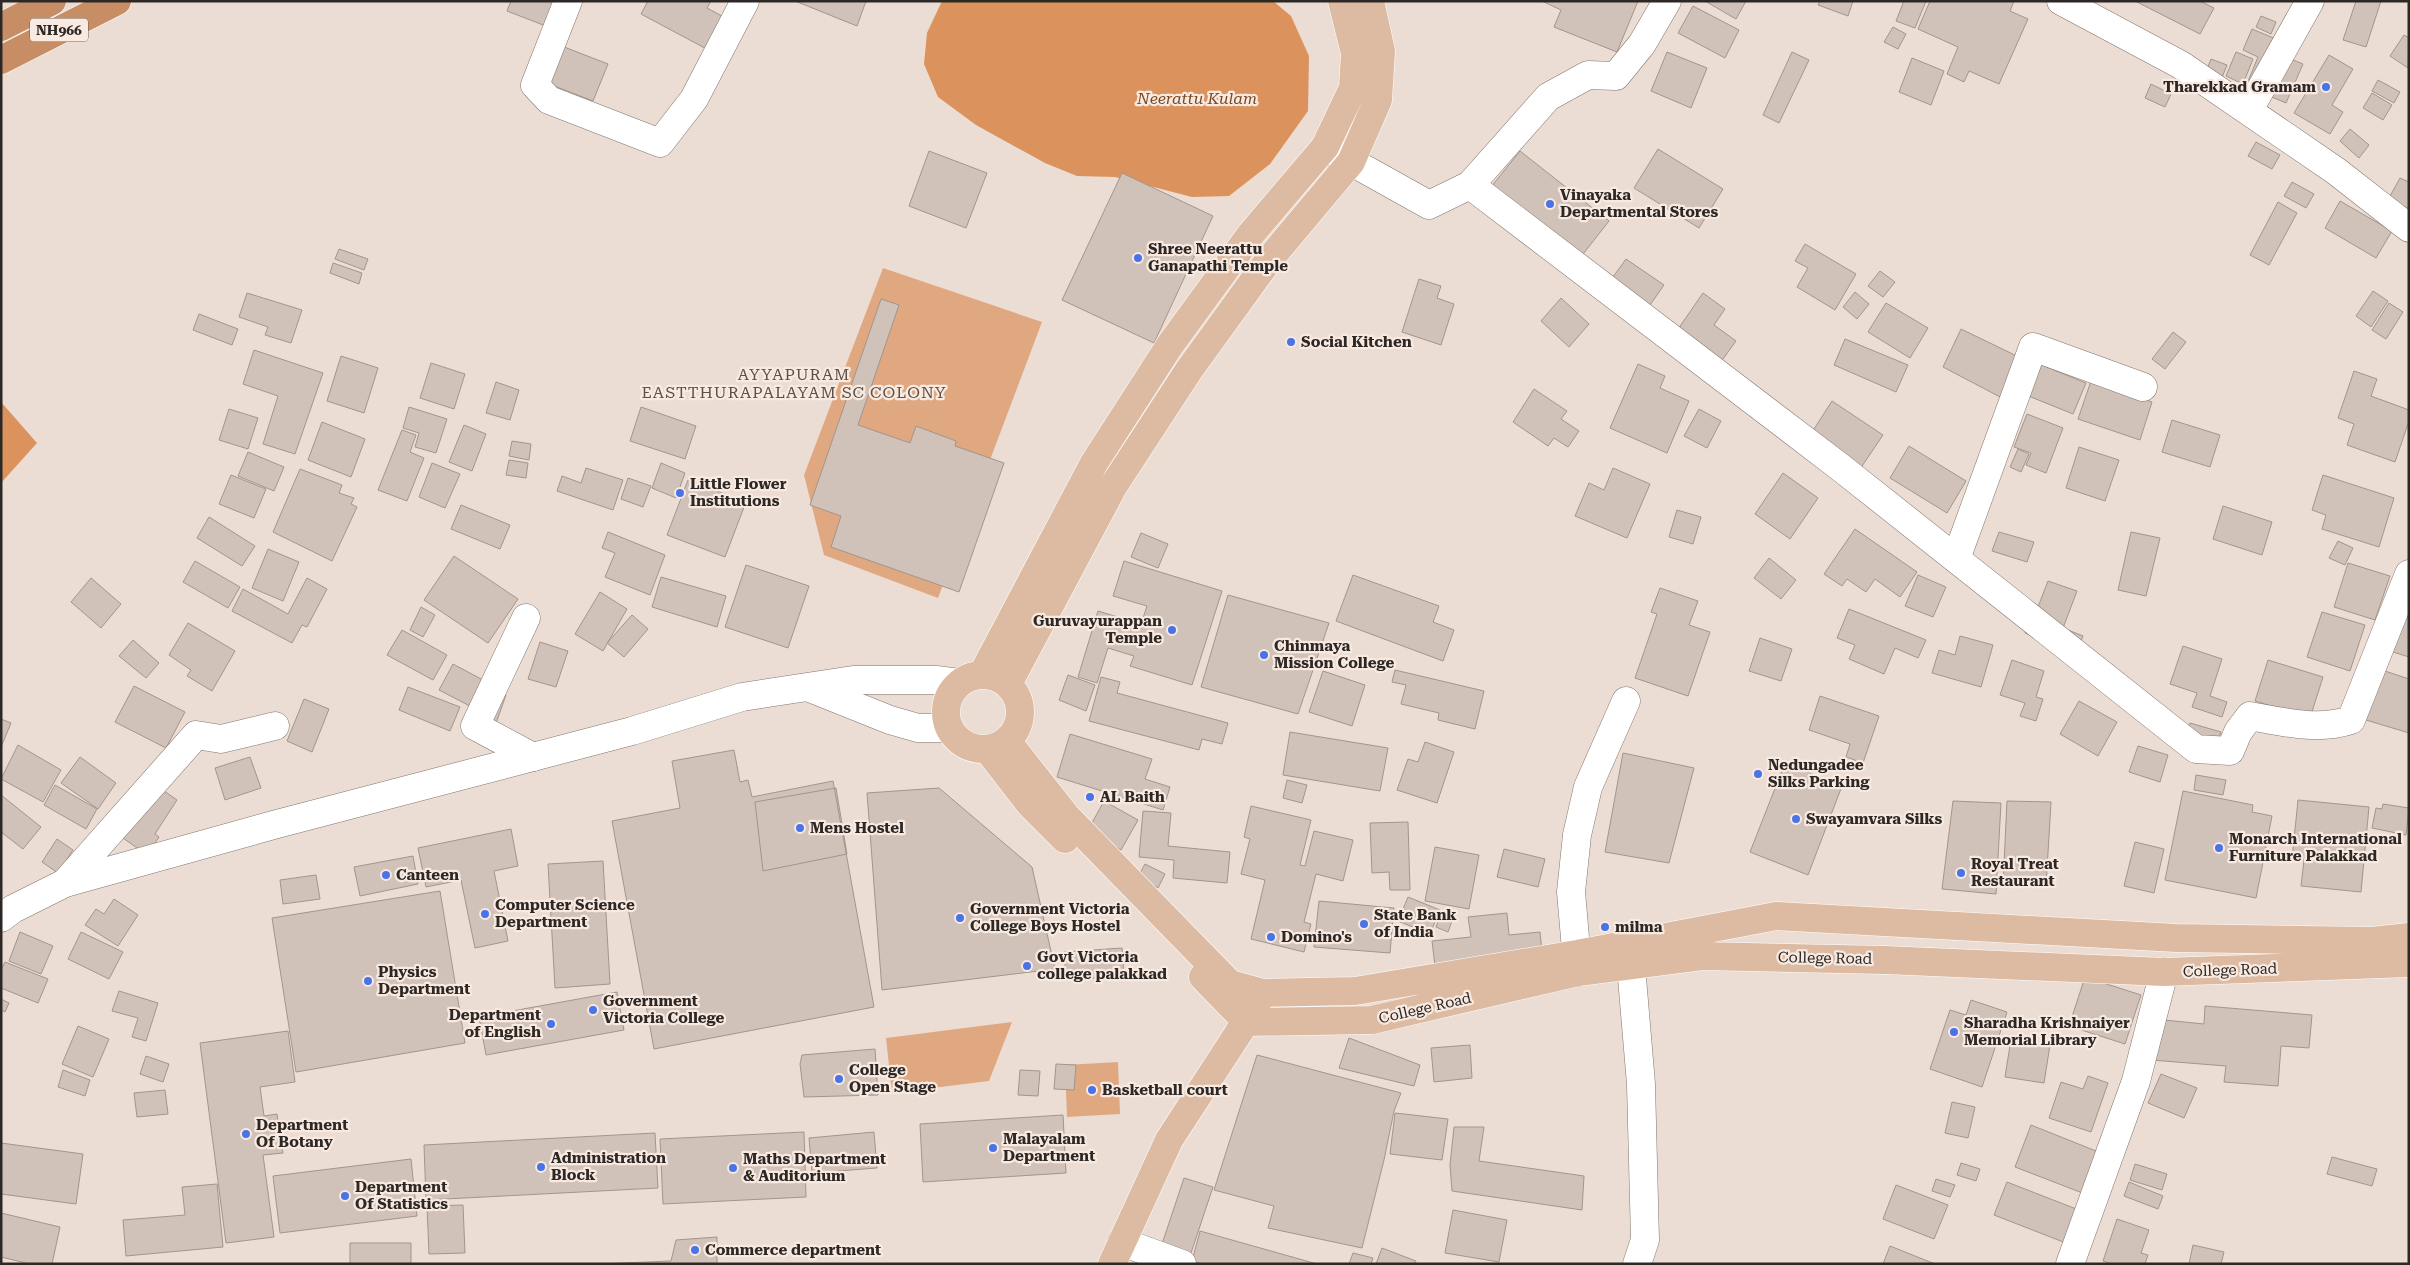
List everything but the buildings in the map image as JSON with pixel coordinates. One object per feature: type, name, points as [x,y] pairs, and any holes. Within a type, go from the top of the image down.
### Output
[{"type":"highway","name":"NH966","points":[[1,27],[52,1]]},
{"type":"highway","name":"NH966","points":[[1,60],[117,1]]},
{"type":"main road","points":[[970,679],[995,676],[1008,684],[1018,697],[1020,713],[1017,728],[998,745],[972,748],[958,741],[949,728],[945,712],[949,696],[970,679],[1094,463],[1170,345],[1251,234],[1325,147],[1353,88],[1355,53],[1342,1]]},
{"type":"main road","points":[[1008,684],[1114,485],[1189,370],[1268,261],[1351,162],[1378,100],[1381,50],[1370,1]]},
{"type":"main road","points":[[998,745],[1029,802],[1247,1022]]},
{"type":"main road","name":"College Road","points":[[998,745],[1230,984],[1263,993],[1355,991],[1577,963],[1632,966],[1702,956],[1885,960],[2164,972],[2409,963]]},
{"type":"main road","name":"College Road","points":[[1247,1022],[1372,1020],[1577,963],[1776,916],[2176,938],[2372,941],[2409,937]]},
{"type":"main road","points":[[1117,1253],[1169,1140],[1247,1022],[1263,993]]},
{"type":"street","points":[[568,1],[535,85],[549,100],[660,143],[694,99],[744,1]]},
{"type":"street","points":[[1325,147],[1429,205],[1470,185],[1548,98],[1588,75],[1616,76],[1642,44],[1667,1]]},
{"type":"street","points":[[2061,1],[2181,65],[2336,171],[2409,228]]},
{"type":"street","points":[[2249,110],[2310,1]]},
{"type":"street","points":[[1470,185],[1840,466],[2196,749],[2230,751],[2238,732],[2250,716],[2294,724],[2336,725],[2350,720],[2409,574]]},
{"type":"street","points":[[1956,559],[2033,347],[2143,387]]},
{"type":"street","points":[[526,618],[475,726],[533,757]]},
{"type":"street","points":[[1,918],[13,909],[65,883],[277,824],[632,731],[742,697],[853,680],[970,679]]},
{"type":"street","points":[[808,687],[890,720],[918,728],[949,728]]},
{"type":"street","points":[[1577,963],[1571,892],[1577,835],[1588,787],[1626,701]]},
{"type":"street","points":[[65,883],[196,735],[221,739],[275,726]]},
{"type":"street","points":[[1632,966],[1641,1084],[1645,1240],[1637,1264]]},
{"type":"street","points":[[2070,1264],[2136,1081],[2164,972]]},
{"type":"street","points":[[1117,1253],[1182,1264]]},
{"type":"shaded area","points":[[883,268],[1042,322],[938,598],[824,555],[804,475]]},
{"type":"shaded area","points":[[1012,1022],[989,1081],[892,1093],[886,1038]]},
{"type":"shaded area","name":"Basketball court","points":[[1118,1062],[1120,1114],[1067,1117],[1065,1065]]},
{"type":"water","name":"Neerattu Kulam","points":[[942,1],[1273,1],[1291,16],[1309,56],[1308,111],[1270,164],[1229,196],[1192,197],[1115,177],[1077,176],[1045,163],[976,125],[938,97],[924,64],[927,33]]},
{"type":"water","points":[[1,402],[37,443],[1,483]]},
{"type":"place","name":"Tharekkad Gramam","points":[[2326,87]]},
{"type":"place","name":"Vinayaka Departmental Stores","points":[[1550,204]]},
{"type":"place","name":"Shree Neerattu Ganapathi Temple","points":[[1138,258]]},
{"type":"place","name":"Social Kitchen","points":[[1291,342]]},
{"type":"place","name":"Little Flower Institutions","points":[[680,493]]},
{"type":"place","name":"Guruvayurappan Temple","points":[[1172,630]]},
{"type":"place","name":"Chinmaya Mission College","points":[[1264,655]]},
{"type":"place","name":"Nedungadee Silks Parking","points":[[1758,774]]},
{"type":"place","name":"AL Baith","points":[[1090,797]]},
{"type":"place","name":"Swayamvara Silks","points":[[1796,819]]},
{"type":"place","name":"Mens Hostel","points":[[800,828]]},
{"type":"place","name":"Monarch International Furniture Palakkad","points":[[2219,848]]},
{"type":"place","name":"Royal Treat Restaurant","points":[[1961,873]]},
{"type":"place","name":"Canteen","points":[[386,875]]},
{"type":"place","name":"Computer Science Department","points":[[485,914]]},
{"type":"place","name":"Government Victoria College Boys Hostel","points":[[960,918]]},
{"type":"place","name":"State Bank of India","points":[[1364,924]]},
{"type":"place","name":"milma","points":[[1605,927]]},
{"type":"place","name":"Domino's","points":[[1271,937]]},
{"type":"place","name":"Govt Victoria college palakkad","points":[[1027,966]]},
{"type":"place","name":"Physics Department","points":[[368,981]]},
{"type":"place","name":"Government Victoria College","points":[[593,1010]]},
{"type":"place","name":"Department of English","points":[[551,1024]]},
{"type":"place","name":"Sharadha Krishnaiyer Memorial Library","points":[[1954,1032]]},
{"type":"place","name":"College Open Stage","points":[[839,1079]]},
{"type":"place","name":"Basketball court","points":[[1092,1090]]},
{"type":"place","name":"Department Of Botany","points":[[246,1134]]},
{"type":"place","name":"Malayalam Department","points":[[993,1148]]},
{"type":"place","name":"Administration Block","points":[[541,1167]]},
{"type":"place","name":"Maths Department & Auditorium","points":[[733,1168]]},
{"type":"place","name":"Department Of Statistics","points":[[345,1196]]},
{"type":"place","name":"Commerce department","points":[[695,1250]]},
{"type":"district","name":"AYYAPURAM EASTTHURAPALAYAM SC COLONY","points":[[794,383]]}]
